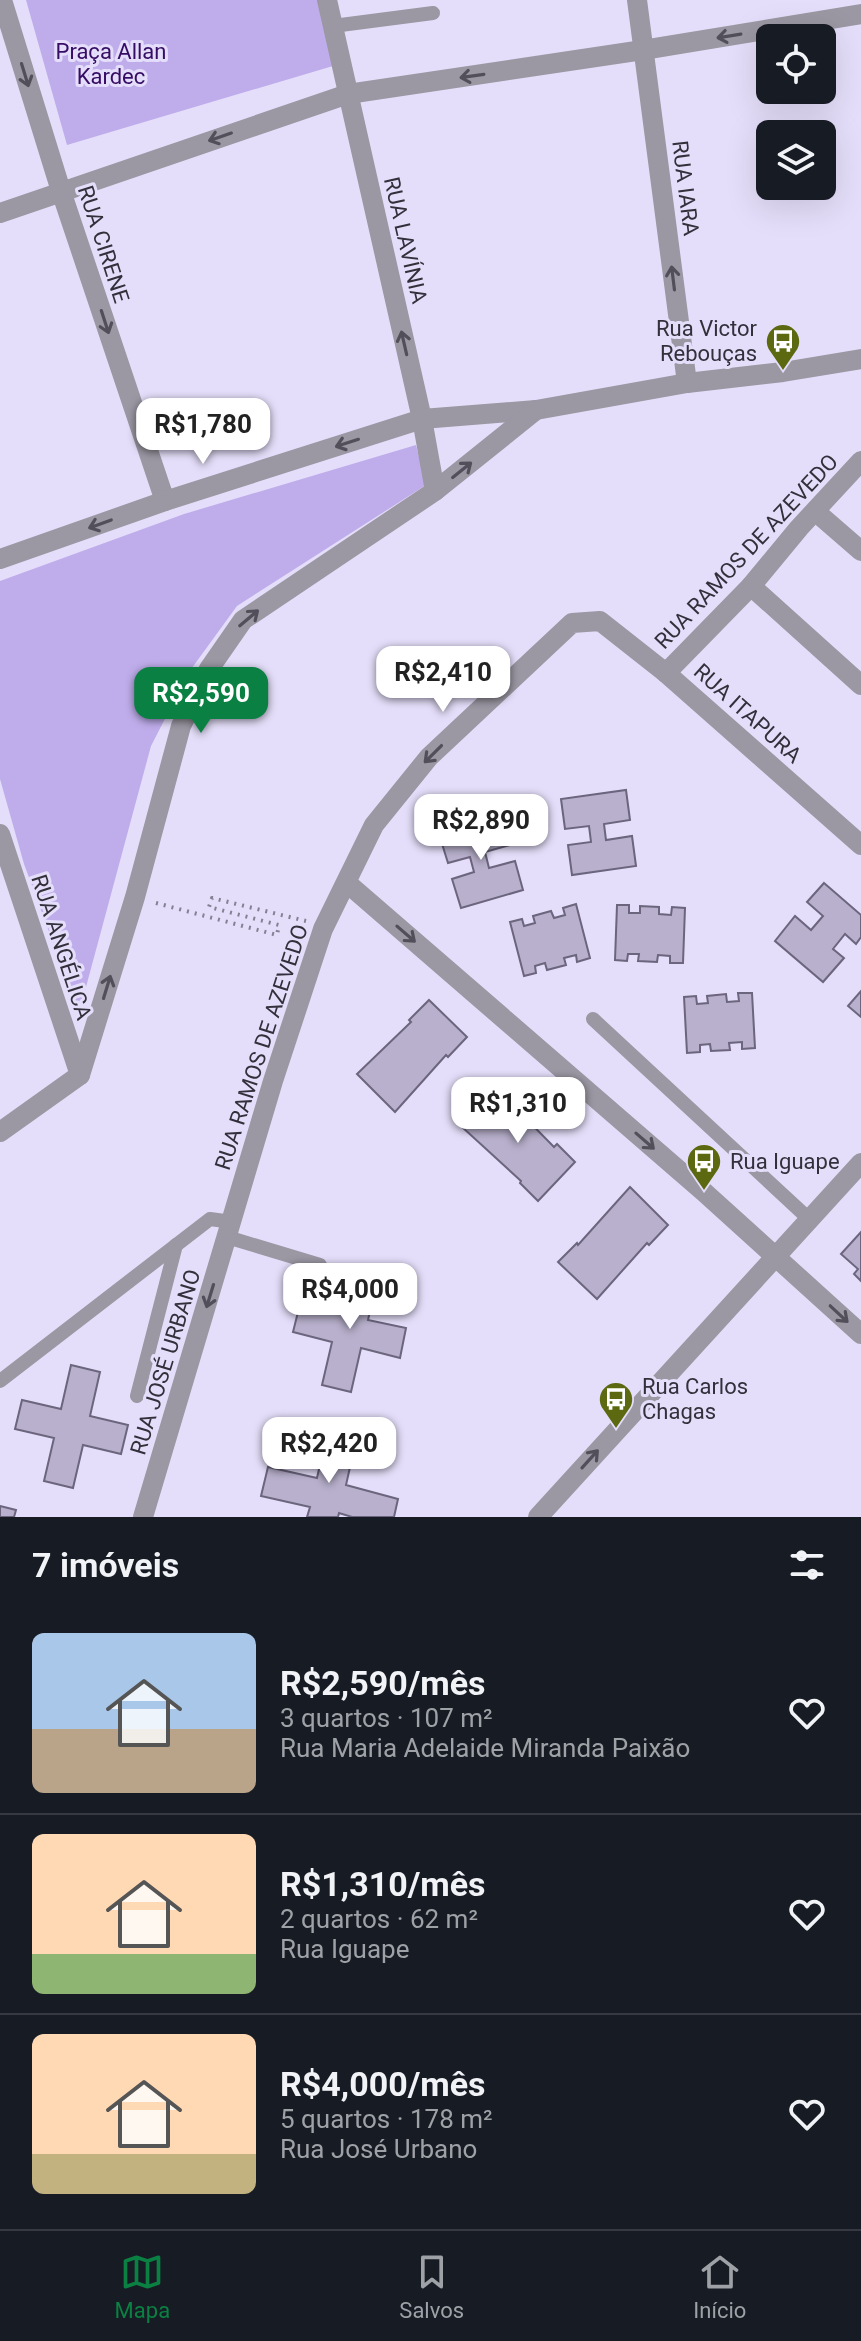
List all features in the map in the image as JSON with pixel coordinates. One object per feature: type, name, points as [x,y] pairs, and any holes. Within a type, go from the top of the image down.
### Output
[{"type":"street","name":"RUA CIRENE","points":[[2,0],[61,191],[165,501]]},
{"type":"street","name":"RUA LAVÍNIA","points":[[327,0],[422,419],[435,491]]},
{"type":"street","name":"RUA IARA","points":[[637,0],[687,383]]},
{"type":"street","points":[[0,213],[348,94],[861,14]]},
{"type":"street","points":[[0,559],[165,501],[422,419],[536,410],[687,383],[853,360],[861,376]]},
{"type":"street","points":[[0,1132],[80,1075],[135,897],[181,726],[209,669],[243,620],[435,491],[536,410]]},
{"type":"street","name":"RUA RAMOS DE AZEVEDO","points":[[666,673],[751,586],[861,461]]},
{"type":"street","points":[[816,512],[861,551]]},
{"type":"street","points":[[751,586],[861,685]]},
{"type":"street","name":"RUA RAMOS DE AZEVEDO","points":[[230,1229],[323,929],[374,825],[429,757],[572,623],[600,621]]},
{"type":"street","name":"RUA ITAPURA","points":[[600,621],[666,673],[861,845]]},
{"type":"street","name":"RUA ANGÉLICA","points":[[0,834],[7,878],[80,1075]]},
{"type":"street","points":[[347,883],[775,1255],[861,1334]]},
{"type":"street","points":[[538,1517],[861,1163]]},
{"type":"street","name":"RUA JOSÉ URBANO","points":[[143,1517],[230,1229]]},
{"type":"lane","points":[[333,26],[433,13]]},
{"type":"lane","points":[[593,1019],[809,1219]]},
{"type":"lane","points":[[0,1381],[210,1219],[320,1265]]},
{"type":"lane","points":[[137,1396],[176,1245]]},
{"type":"path","points":[[135,897],[277,935],[279,925],[209,907],[212,898],[300,918],[323,929]]},
{"type":"green space","name":"Praça Allan Kardec","points":[[26,0],[318,0],[333,66],[67,145]]},
{"type":"green space","points":[[416,445],[426,485],[237,606],[189,672],[151,746],[79,1013],[24,864],[0,779],[0,581],[184,514]]},
{"type":"building","points":[[626,790],[630,820],[604,824],[606,840],[632,836],[636,866],[572,875],[568,845],[591,842],[589,826],[565,829],[561,799]]},
{"type":"building","points":[[503,816],[510,845],[485,852],[489,868],[515,861],[523,890],[461,908],[452,879],[474,872],[470,857],[448,863],[439,834]]},
{"type":"building","points":[[824,883],[861,915],[861,937],[856,944],[845,934],[833,949],[844,958],[823,982],[775,941],[795,916],[811,930],[823,916],[807,902]]},
{"type":"building","points":[[576,904],[590,958],[577,962],[576,955],[564,958],[566,965],[547,970],[545,963],[535,966],[536,973],[524,976],[510,922],[522,919],[524,926],[535,923],[533,916],[551,911],[554,918],[565,915],[563,908]]},
{"type":"building","points":[[617,905],[629,905],[629,913],[640,913],[640,906],[659,907],[659,914],[671,915],[672,907],[685,908],[683,963],[670,963],[670,956],[658,955],[657,962],[638,961],[639,954],[628,954],[627,961],[615,960]]},
{"type":"building","points":[[861,991],[861,1017],[848,1006]]},
{"type":"building","points":[[738,993],[752,993],[755,1048],[742,1049],[742,1042],[729,1043],[730,1050],[711,1051],[710,1044],[700,1045],[700,1052],[687,1053],[684,997],[696,996],[697,1004],[708,1003],[707,996],[726,994],[727,1002],[739,1001]]},
{"type":"building","points":[[429,1000],[467,1037],[448,1057],[446,1055],[395,1112],[357,1074],[411,1022],[409,1020]]},
{"type":"building","points":[[498,1090],[554,1147],[557,1144],[575,1162],[538,1201],[521,1181],[462,1127]]},
{"type":"building","points":[[630,1187],[668,1225],[649,1245],[647,1243],[597,1299],[558,1262],[578,1245]]},
{"type":"building","points":[[861,1232],[861,1281],[854,1274],[858,1269],[841,1254]]},
{"type":"building","points":[[349,1269],[378,1276],[368,1320],[406,1328],[400,1358],[361,1348],[351,1392],[322,1385],[332,1342],[293,1332],[300,1304],[339,1313]]},
{"type":"building","points":[[71,1365],[100,1372],[90,1416],[128,1425],[121,1454],[83,1445],[73,1488],[44,1481],[54,1438],[15,1429],[22,1400],[61,1409]]},
{"type":"building","points":[[328,1429],[357,1436],[346,1485],[398,1499],[394,1517],[352,1517],[339,1513],[338,1517],[307,1517],[310,1507],[261,1496],[268,1467],[317,1478]]},
{"type":"building","points":[[0,1506],[16,1510],[14,1517],[0,1517]]},
{"type":"place","name":"Rua Victor Rebouças","points":[[783,372]]},
{"type":"place","name":"Rua Iguape","points":[[704,1192]]},
{"type":"place","name":"Rua Carlos Chagas","points":[[616,1430]]}]
